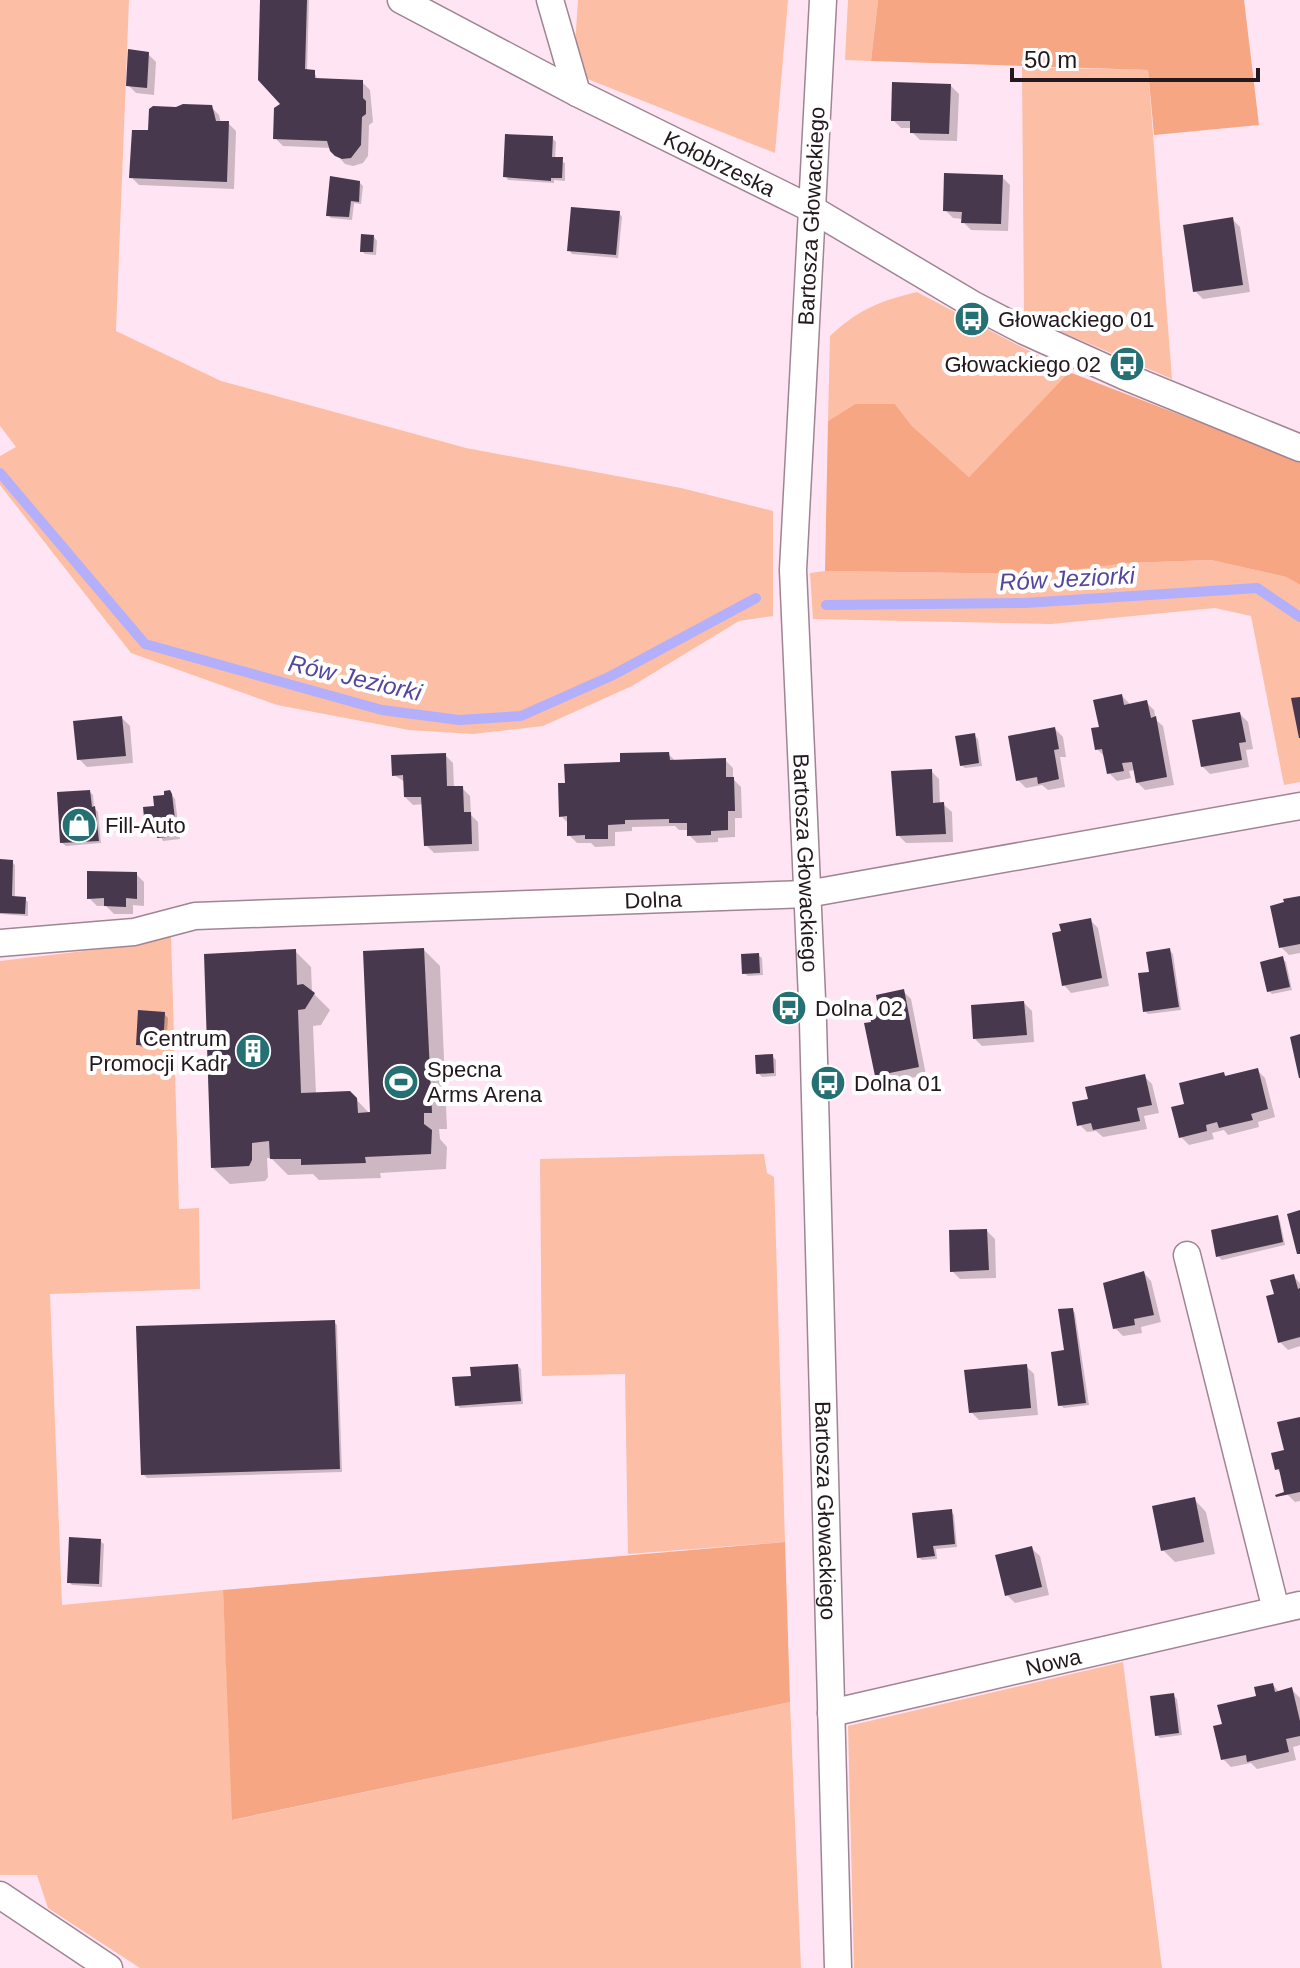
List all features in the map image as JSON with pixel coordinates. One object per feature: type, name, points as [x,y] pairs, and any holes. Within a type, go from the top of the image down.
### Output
[{"type":"street","name":"Kołobrzeska","points":[[401,0],[577,93],[812,209],[972,304],[1024,331],[1124,376],[1300,448]]},
{"type":"street","points":[[550,0],[577,93]]},
{"type":"street","name":"Bartosza Głowackiego","points":[[823,0],[793,570],[807,894],[838,1968]]},
{"type":"street","name":"Dolna","points":[[0,943],[134,932],[195,916],[807,894],[1300,806]]},
{"type":"street","name":"Nowa","points":[[831,1713],[1288,1608],[1187,1255]]},
{"type":"street","points":[[0,1895],[109,1968]]},
{"type":"shaded area","points":[[0,0],[129,0],[116,331],[221,381],[466,448],[681,488],[773,511],[773,616],[739,621],[632,686],[543,726],[473,734],[409,730],[277,705],[131,653],[0,485],[0,456],[16,447],[0,426]]},
{"type":"shaded area","points":[[578,0],[788,0],[775,153],[585,78],[575,45]]},
{"type":"shaded area","points":[[848,0],[878,0],[871,61],[845,60]]},
{"type":"shaded area","points":[[878,0],[1244,0],[1259,125],[1154,135],[1148,70],[871,61]]},
{"type":"shaded area","points":[[1022,67],[1148,70],[1172,379],[1024,316]]},
{"type":"shaded area","points":[[917,292],[1069,372],[969,477],[912,426],[895,404],[855,404],[828,421],[830,336],[850,319],[870,308]]},
{"type":"shaded area","points":[[1069,372],[1300,461],[1300,585],[1286,577],[1211,560],[1128,563],[1043,574],[825,571],[828,421],[855,404],[895,404],[912,426],[969,477]]},
{"type":"shaded area","points":[[1211,560],[1286,577],[1300,585],[1300,782],[1284,785],[1251,616],[1215,608],[1051,624],[813,619],[810,573],[1043,574],[1128,563]]},
{"type":"shaded area","points":[[171,935],[179,1209],[199,1208],[200,1289],[50,1294],[62,1605],[223,1590],[233,1820],[790,1702],[801,1968],[140,1968],[48,1908],[37,1875],[0,1875],[0,961],[143,944]]},
{"type":"shaded area","points":[[764,1154],[767,1173],[774,1177],[785,1542],[628,1554],[625,1374],[542,1376],[540,1159]]},
{"type":"shaded area","points":[[785,1542],[790,1702],[232,1820],[223,1590]]},
{"type":"shaded area","points":[[1123,1662],[1162,1968],[854,1968],[848,1726]]},
{"type":"building","points":[[260,0],[307,0],[305,69],[315,70],[315,78],[363,80],[366,114],[362,117],[361,145],[351,158],[335,156],[327,141],[273,139],[274,108],[280,104],[258,80]]},
{"type":"building","points":[[128,49],[149,52],[147,88],[126,86]]},
{"type":"building","points":[[892,82],[951,84],[949,134],[910,133],[910,121],[891,121]]},
{"type":"building","points":[[183,104],[212,105],[216,121],[229,121],[227,182],[129,178],[132,130],[148,130],[149,109],[153,106],[176,107]]},
{"type":"building","points":[[505,134],[553,136],[552,157],[563,157],[562,178],[551,178],[551,181],[503,177]]},
{"type":"building","points":[[944,173],[1003,175],[1001,224],[961,223],[962,212],[943,211]]},
{"type":"building","points":[[330,176],[360,181],[359,202],[351,201],[349,217],[326,216]]},
{"type":"building","points":[[571,207],[620,211],[616,255],[567,251]]},
{"type":"building","points":[[1233,217],[1243,285],[1193,292],[1183,225]]},
{"type":"building","points":[[361,234],[374,235],[373,252],[360,252]]},
{"type":"building","points":[[1122,694],[1124,705],[1147,700],[1151,718],[1156,716],[1167,777],[1136,783],[1132,762],[1122,763],[1124,771],[1107,774],[1102,749],[1095,750],[1091,728],[1099,727],[1093,700]]},
{"type":"building","points":[[1300,697],[1300,738],[1299,738],[1291,698]]},
{"type":"building","points":[[1240,712],[1246,742],[1239,743],[1242,760],[1201,767],[1192,720]]},
{"type":"building","points":[[122,716],[126,756],[77,760],[73,721]]},
{"type":"building","points":[[1055,727],[1059,749],[1054,750],[1059,779],[1038,784],[1037,777],[1016,781],[1008,736]]},
{"type":"building","points":[[975,733],[979,763],[960,766],[955,736]]},
{"type":"building","points":[[669,752],[670,760],[726,758],[726,777],[734,777],[735,811],[728,811],[728,830],[711,831],[711,835],[687,836],[687,823],[669,823],[669,819],[625,820],[625,824],[608,825],[608,839],[567,836],[567,816],[559,817],[558,783],[565,783],[564,764],[620,762],[620,753]]},
{"type":"building","points":[[446,753],[447,786],[463,786],[464,812],[471,812],[472,844],[424,846],[421,797],[404,797],[403,775],[392,776],[391,755]]},
{"type":"building","points":[[932,769],[933,803],[944,802],[946,834],[896,836],[891,771]]},
{"type":"building","points":[[90,790],[99,841],[60,843],[57,792]]},
{"type":"building","points":[[170,790],[177,836],[157,838],[156,828],[145,828],[143,807],[154,806],[153,796],[164,795],[164,791]]},
{"type":"building","points":[[0,859],[13,860],[12,896],[26,897],[25,914],[0,913]]},
{"type":"building","points":[[87,871],[137,872],[137,899],[126,898],[126,907],[104,906],[104,898],[87,899]]},
{"type":"building","points":[[1300,896],[1300,944],[1279,948],[1270,906],[1284,902],[1283,899]]},
{"type":"building","points":[[1091,918],[1102,978],[1062,986],[1052,933],[1061,931],[1059,924]]},
{"type":"building","name":"Centrum Promocji Kadr","points":[[424,948],[432,1113],[424,1113],[424,1124],[432,1130],[431,1154],[365,1157],[366,1163],[301,1165],[301,1159],[270,1159],[269,1141],[252,1143],[249,1166],[211,1168],[204,954],[296,949],[297,985],[303,984],[315,993],[305,1009],[298,1010],[301,1093],[350,1091],[357,1098],[358,1113],[370,1112],[363,951]]},
{"type":"building","points":[[1170,948],[1179,1007],[1143,1012],[1138,973],[1149,972],[1146,952]]},
{"type":"building","points":[[759,953],[760,973],[742,974],[741,954]]},
{"type":"building","points":[[1283,956],[1290,987],[1267,992],[1260,962]]},
{"type":"building","points":[[904,989],[919,1067],[875,1076],[864,1023],[871,1022],[870,1015],[879,1013],[876,995]]},
{"type":"building","points":[[1024,1001],[1027,1035],[973,1039],[971,1005]]},
{"type":"building","points":[[138,1010],[165,1012],[163,1046],[136,1045]]},
{"type":"building","points":[[1300,1034],[1300,1078],[1299,1078],[1290,1037]]},
{"type":"building","points":[[773,1054],[774,1073],[756,1074],[755,1055]]},
{"type":"building","points":[[1258,1068],[1268,1109],[1251,1114],[1253,1120],[1219,1128],[1217,1122],[1206,1125],[1207,1131],[1179,1138],[1171,1107],[1184,1104],[1179,1083],[1224,1072],[1225,1076]]},
{"type":"building","points":[[1145,1074],[1152,1105],[1137,1108],[1140,1121],[1093,1130],[1091,1123],[1077,1126],[1072,1102],[1088,1099],[1085,1087]]},
{"type":"building","points":[[1300,1210],[1300,1254],[1297,1254],[1287,1214]]},
{"type":"building","points":[[1278,1215],[1283,1242],[1216,1257],[1211,1230]]},
{"type":"building","points":[[987,1229],[989,1270],[950,1272],[949,1230]]},
{"type":"building","points":[[1144,1271],[1154,1315],[1134,1319],[1135,1325],[1113,1329],[1103,1283]]},
{"type":"building","points":[[1294,1274],[1300,1288],[1300,1337],[1278,1343],[1266,1296],[1274,1294],[1270,1280]]},
{"type":"building","points":[[1073,1308],[1086,1403],[1058,1406],[1051,1352],[1064,1350],[1058,1309]]},
{"type":"building","points":[[335,1320],[340,1469],[141,1475],[136,1326]]},
{"type":"building","points":[[518,1364],[521,1401],[455,1406],[452,1377],[471,1376],[470,1367]]},
{"type":"building","points":[[1027,1364],[1031,1408],[969,1413],[964,1370]]},
{"type":"building","points":[[1300,1417],[1300,1492],[1276,1497],[1284,1492],[1279,1469],[1275,1470],[1271,1453],[1284,1450],[1277,1422]]},
{"type":"building","points":[[1195,1497],[1204,1542],[1161,1551],[1152,1506]]},
{"type":"building","points":[[952,1509],[955,1544],[933,1546],[935,1556],[917,1558],[912,1513]]},
{"type":"building","points":[[69,1537],[101,1539],[99,1584],[67,1583]]},
{"type":"building","points":[[1032,1546],[1042,1587],[1005,1596],[995,1555]]},
{"type":"building","points":[[1273,1683],[1275,1692],[1292,1687],[1300,1721],[1300,1736],[1286,1739],[1289,1752],[1247,1762],[1246,1755],[1221,1760],[1213,1726],[1222,1724],[1217,1705],[1256,1696],[1254,1687]]},
{"type":"building","points":[[1174,1693],[1179,1733],[1155,1736],[1150,1696]]},
{"type":"waterway","name":"Rów Jeziorki","points":[[0,473],[145,644],[382,710],[459,720],[521,716],[611,676],[756,598]]},
{"type":"waterway","name":"Rów Jeziorki","points":[[826,605],[1025,603],[1257,588],[1300,617]]},
{"type":"place","name":"Głowackiego 01","points":[[972,319]]},
{"type":"place","name":"Głowackiego 02","points":[[1127,364]]},
{"type":"place","name":"Fill-Auto","points":[[79,825]]},
{"type":"place","name":"Dolna 02","points":[[789,1008]]},
{"type":"place","name":"Centrum Promocji Kadr","points":[[253,1051]]},
{"type":"place","name":"Specna Arms Arena","points":[[401,1082]]},
{"type":"place","name":"Dolna 01","points":[[828,1083]]}]
